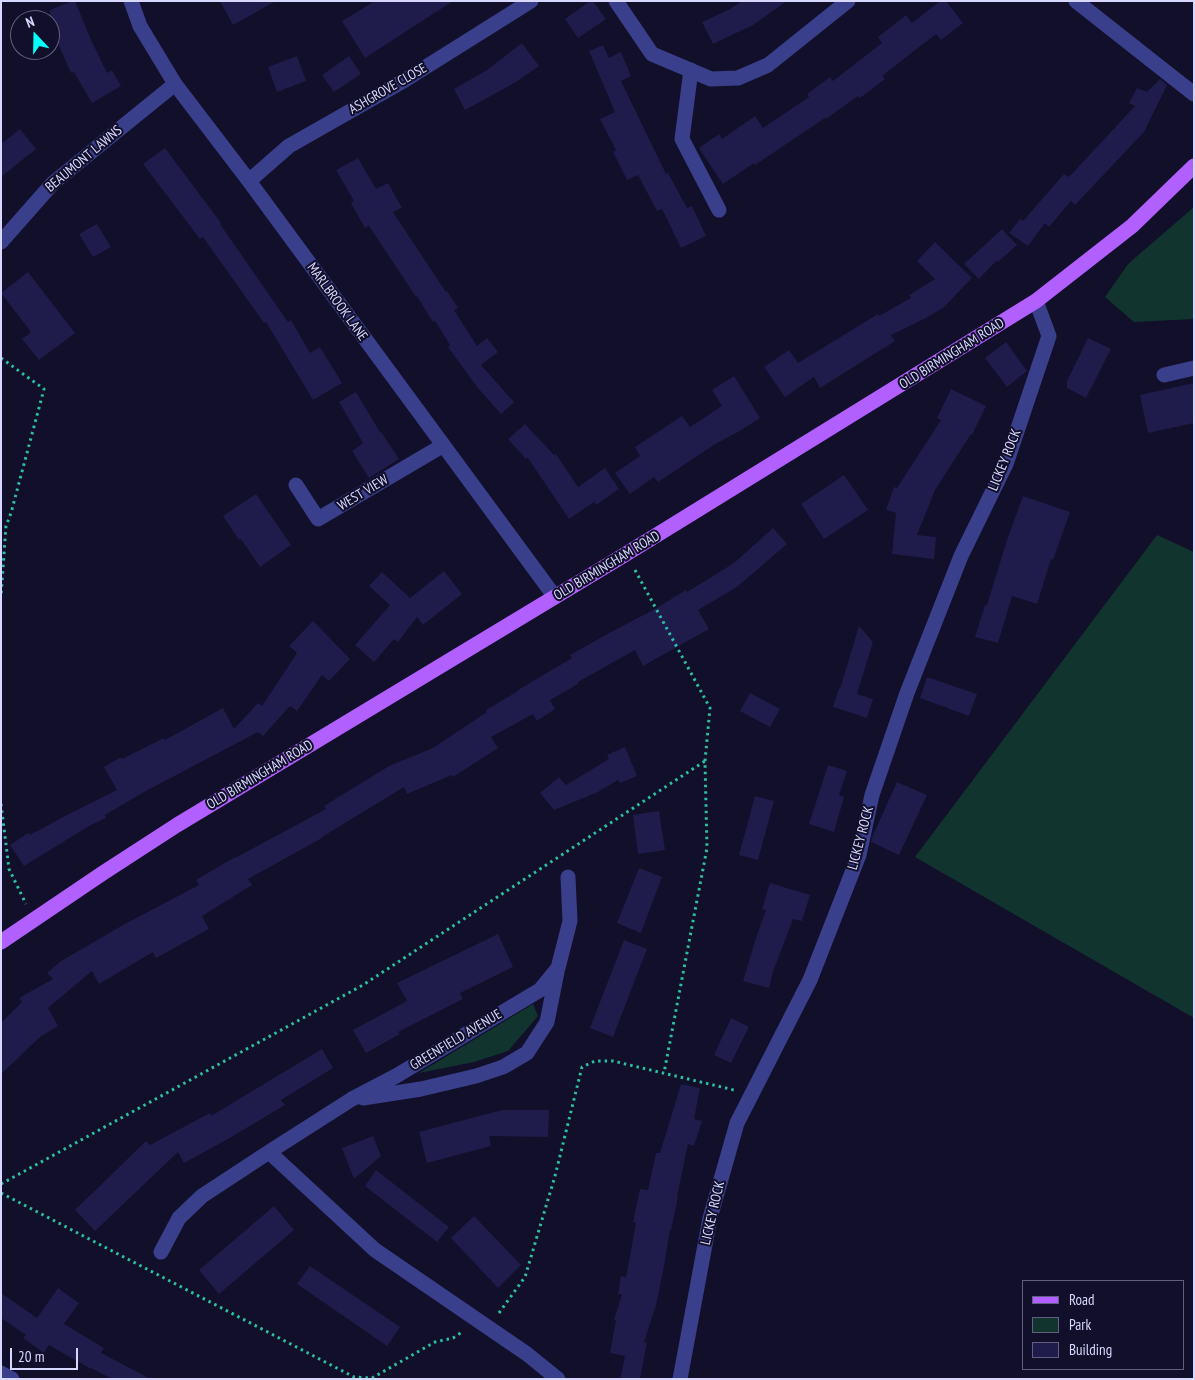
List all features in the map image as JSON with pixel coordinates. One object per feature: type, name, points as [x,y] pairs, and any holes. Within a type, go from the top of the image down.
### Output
[{"type":"main road","name":"OLD BIRMINGHAM ROAD","points":[[1,942],[177,824],[626,554],[1036,301],[1132,226],[1194,166]]},
{"type":"street","name":"MARLBROOK LANE","points":[[131,1],[140,26],[175,84],[554,597]]},
{"type":"street","name":"ASHGROVE CLOSE","points":[[248,181],[289,146],[406,80],[531,1]]},
{"type":"street","points":[[616,1],[652,54],[711,79],[738,78],[768,65],[848,1]]},
{"type":"street","points":[[1076,1],[1194,94]]},
{"type":"street","points":[[691,70],[682,139],[719,210]]},
{"type":"street","name":"BEAUMONT LAWNS","points":[[1,242],[53,183],[175,84]]},
{"type":"street","name":"LICKEY ROCK","points":[[680,1379],[710,1218],[737,1122],[810,980],[859,855],[872,795],[907,693],[961,556],[1006,464],[1049,336],[1036,301]]},
{"type":"street","points":[[1164,376],[1194,368]]},
{"type":"street","name":"WEST VIEW","points":[[296,485],[318,520],[442,446]]},
{"type":"street","name":"GREENFIELD AVENUE","points":[[161,1252],[179,1218],[202,1196],[352,1099],[396,1076],[540,990],[558,968],[570,921],[568,877]]},
{"type":"street","points":[[352,1099],[421,1089],[476,1076],[503,1067],[527,1053],[547,1022],[558,968]]},
{"type":"street","points":[[269,1152],[375,1250],[527,1354],[558,1379]]},
{"type":"street","points":[[1,1373],[12,1379]]},
{"type":"path","points":[[1,358],[44,390],[6,526],[1,596]]},
{"type":"path","points":[[626,554],[710,708],[705,762],[707,848],[664,1073]]},
{"type":"path","points":[[1,1184],[363,985],[705,762]]},
{"type":"path","points":[[1,804],[9,869],[34,920]]},
{"type":"path","points":[[1,1194],[354,1377],[372,1378],[435,1342],[453,1338],[501,1312],[525,1276],[555,1176],[582,1067],[595,1061],[613,1060],[751,1094]]},
{"type":"green space","points":[[1194,207],[1194,319],[1134,322],[1105,297],[1128,264]]},
{"type":"green space","points":[[1157,535],[1194,552],[1194,1018],[915,857]]},
{"type":"green space","points":[[533,1004],[538,1016],[508,1051],[474,1062],[419,1073]]},
{"type":"building","points":[[75,1],[107,73],[112,70],[121,86],[92,103],[74,72],[71,73],[60,48],[60,10],[50,10]]},
{"type":"building","points":[[220,1],[276,1],[233,25]]},
{"type":"building","points":[[375,1],[453,1],[365,58],[342,21]]},
{"type":"building","points":[[590,1],[593,1],[606,19],[578,38],[565,19]]},
{"type":"building","points":[[742,1],[787,1],[753,25],[713,44],[702,22],[730,9]]},
{"type":"building","points":[[940,1],[946,1],[963,23],[941,40],[936,34],[882,76],[885,79],[860,98],[858,96],[826,119],[723,184],[699,148],[719,134],[722,139],[755,116],[763,128],[809,97],[807,94],[830,77],[833,81],[882,43],[878,37],[906,15],[912,23]]},
{"type":"building","points":[[522,43],[539,66],[516,82],[465,110],[454,89],[487,70]]},
{"type":"building","points":[[603,45],[609,58],[621,52],[631,76],[621,81],[666,174],[668,173],[687,208],[692,206],[706,236],[681,248],[662,209],[657,211],[638,175],[627,180],[613,152],[616,150],[600,119],[615,112],[589,51]]},
{"type":"building","points":[[297,56],[306,81],[277,92],[268,67]]},
{"type":"building","points":[[349,56],[361,74],[334,92],[322,75]]},
{"type":"building","points":[[1160,79],[1167,85],[1144,132],[1075,205],[1071,201],[1049,227],[1045,223],[1028,246],[1009,233],[1020,219],[1023,221],[1064,174],[1069,177],[1135,106],[1129,103],[1137,88],[1147,92]]},
{"type":"building","points":[[20,129],[36,149],[1,177],[1,144]]},
{"type":"building","points":[[165,148],[221,223],[288,322],[291,320],[310,353],[320,347],[342,383],[313,400],[266,322],[264,323],[203,237],[200,239],[143,164]]},
{"type":"building","points":[[358,158],[376,189],[388,183],[402,208],[393,212],[458,308],[454,310],[477,346],[487,338],[498,352],[481,365],[514,402],[501,414],[477,387],[448,347],[450,345],[435,321],[433,322],[369,226],[365,228],[351,203],[354,201],[336,170]]},
{"type":"building","points":[[97,224],[111,247],[93,257],[79,234]]},
{"type":"building","points":[[1002,229],[1017,245],[998,262],[996,261],[979,279],[964,264]]},
{"type":"building","points":[[935,242],[972,278],[943,308],[891,335],[895,341],[820,388],[814,377],[785,397],[764,367],[789,350],[798,363],[878,314],[879,316],[911,298],[909,295],[935,279],[917,261]]},
{"type":"building","points":[[28,272],[75,333],[39,360],[22,339],[31,332],[1,293]]},
{"type":"building","points":[[1088,338],[1111,349],[1086,398],[1067,388],[1067,381]]},
{"type":"building","points":[[1006,342],[1027,371],[1007,387],[985,358]]},
{"type":"building","points":[[734,376],[760,418],[717,443],[658,482],[654,477],[630,494],[615,473],[640,456],[635,447],[682,416],[690,427],[722,406],[712,390]]},
{"type":"building","points":[[1194,383],[1194,423],[1148,433],[1140,395]]},
{"type":"building","points":[[951,389],[986,406],[972,435],[935,490],[917,535],[936,537],[934,559],[892,554],[896,513],[886,510],[894,487],[897,488],[941,420],[937,418]]},
{"type":"building","points":[[356,392],[399,459],[369,478],[352,451],[363,443],[339,402]]},
{"type":"building","points":[[525,424],[554,455],[556,454],[578,487],[605,468],[619,489],[596,505],[594,502],[569,519],[528,458],[526,459],[508,439]]},
{"type":"building","points":[[844,475],[868,510],[824,539],[801,504]]},
{"type":"building","points":[[256,494],[291,545],[260,567],[223,516]]},
{"type":"building","points":[[1023,496],[1070,512],[1053,560],[1051,559],[1037,604],[1012,596],[998,643],[975,637]]},
{"type":"building","points":[[773,528],[787,544],[737,587],[698,610],[709,629],[643,666],[635,650],[550,700],[555,709],[537,721],[533,714],[491,737],[498,748],[453,777],[452,775],[407,794],[404,787],[322,838],[248,879],[252,885],[202,916],[209,929],[156,958],[153,952],[99,984],[92,971],[48,1008],[58,1026],[40,1037],[1,1074],[1,1023],[22,1002],[19,998],[53,979],[47,973],[61,961],[123,925],[199,885],[196,880],[326,809],[324,806],[389,766],[433,748],[487,712],[486,710],[572,658],[570,655],[686,590],[687,592],[734,563]]},
{"type":"building","points":[[444,571],[462,594],[423,625],[417,617],[398,642],[394,639],[374,662],[355,645],[390,605],[369,586],[382,572],[410,598]]},
{"type":"building","points":[[313,621],[350,659],[329,681],[322,675],[297,711],[290,706],[263,736],[258,732],[144,792],[105,815],[106,818],[89,826],[24,866],[10,845],[28,833],[30,835],[117,790],[104,767],[121,757],[122,759],[164,738],[165,740],[223,708],[234,729],[258,703],[262,706],[297,653],[289,646]]},
{"type":"building","points":[[859,626],[873,642],[857,694],[873,699],[867,718],[833,707]]},
{"type":"building","points":[[927,677],[977,694],[969,716],[920,698]]},
{"type":"building","points":[[750,693],[780,709],[770,727],[740,711]]},
{"type":"building","points":[[625,747],[637,776],[620,783],[618,780],[598,792],[554,810],[540,793],[559,777],[566,785],[609,759],[607,755]]},
{"type":"building","points":[[828,765],[847,771],[839,795],[844,797],[834,832],[809,824]]},
{"type":"building","points":[[897,782],[927,795],[899,855],[871,842]]},
{"type":"building","points":[[755,796],[774,801],[758,860],[739,855]]},
{"type":"building","points":[[659,811],[665,850],[638,854],[633,815]]},
{"type":"building","points":[[639,868],[662,877],[641,933],[617,923]]},
{"type":"building","points":[[770,883],[810,895],[802,921],[793,919],[769,988],[743,981],[766,910],[762,909]]},
{"type":"building","points":[[498,934],[513,967],[460,993],[463,999],[398,1032],[400,1034],[366,1053],[353,1030],[407,1001],[397,983]]},
{"type":"building","points":[[624,940],[647,949],[613,1037],[590,1028]]},
{"type":"building","points":[[731,1018],[749,1027],[731,1063],[714,1055]]},
{"type":"building","points":[[322,1049],[333,1068],[281,1100],[285,1105],[184,1163],[178,1152],[95,1231],[75,1210],[146,1141],[150,1145],[210,1113],[211,1116]]},
{"type":"building","points":[[681,1084],[700,1088],[694,1119],[702,1121],[694,1146],[688,1144],[656,1305],[644,1342],[647,1343],[640,1379],[620,1379],[625,1356],[610,1353],[616,1320],[614,1320],[622,1294],[618,1294],[621,1276],[626,1277],[636,1223],[633,1222],[640,1189],[648,1190],[656,1153],[660,1153]]},
{"type":"building","points":[[502,1110],[549,1110],[548,1137],[489,1136],[491,1146],[427,1163],[419,1132]]},
{"type":"building","points":[[373,1136],[381,1156],[354,1179],[342,1148]]},
{"type":"building","points":[[376,1170],[449,1227],[437,1242],[365,1186]]},
{"type":"building","points":[[274,1206],[294,1230],[219,1294],[199,1270]]},
{"type":"building","points":[[474,1216],[521,1265],[498,1288],[451,1238]]},
{"type":"building","points":[[310,1266],[400,1327],[387,1346],[297,1284]]},
{"type":"building","points":[[58,1288],[79,1303],[64,1324],[104,1348],[101,1353],[151,1379],[112,1379],[49,1345],[44,1353],[23,1338],[26,1335],[1,1318],[1,1293],[37,1318]]}]
